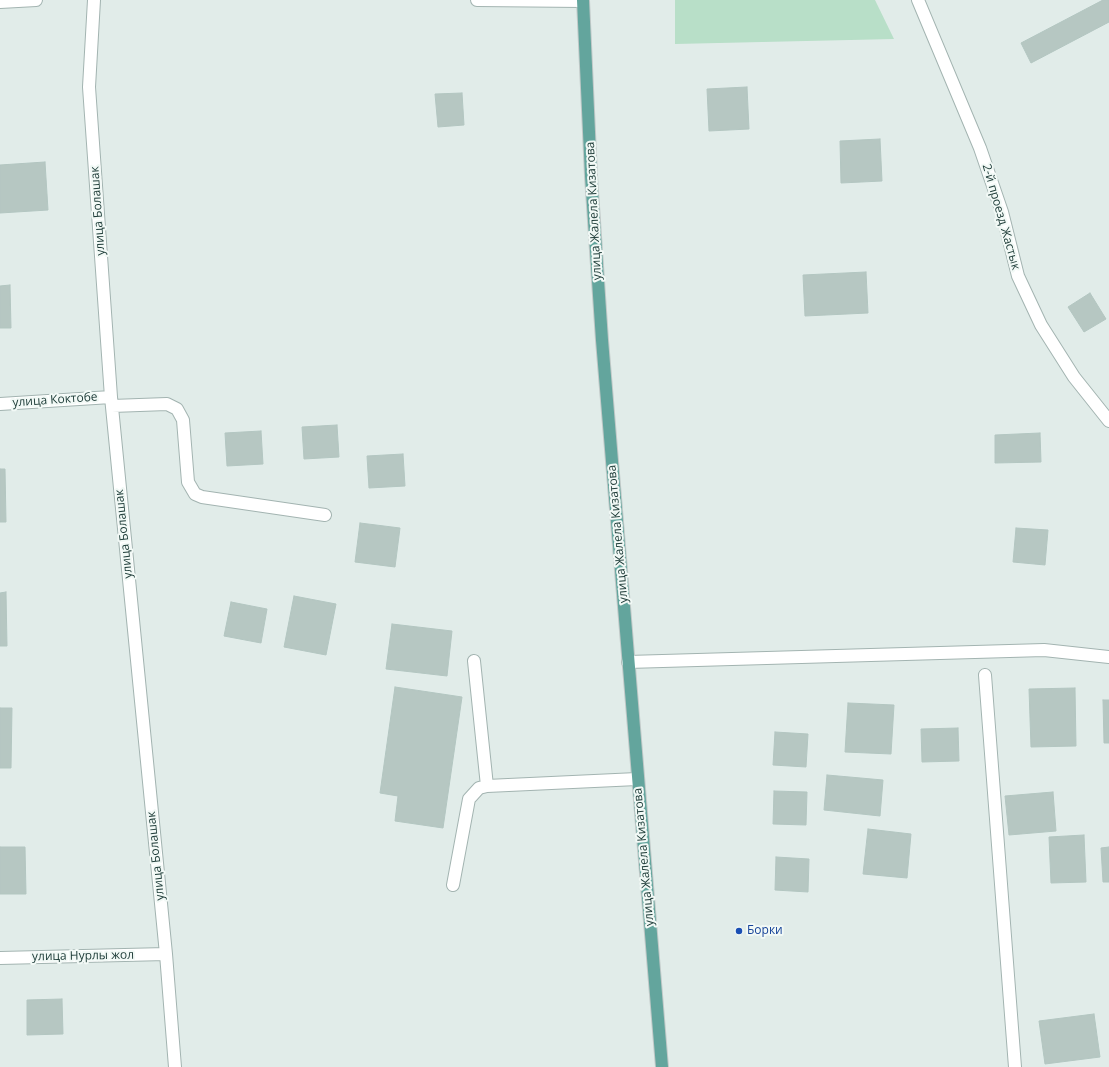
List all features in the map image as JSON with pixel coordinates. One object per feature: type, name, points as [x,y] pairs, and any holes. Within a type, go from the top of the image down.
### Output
[{"type":"main road","name":"улица Жалела Кизатова","points":[[583,1],[591,176],[602,340],[637,779],[662,1067]]},
{"type":"street","points":[[0,2],[36,0]]},
{"type":"street","name":"улица Болашак","points":[[94,0],[89,87],[111,401],[166,954],[175,1067]]},
{"type":"street","points":[[476,0],[583,1]]},
{"type":"street","name":"2-й проезд Жастык","points":[[918,0],[980,148],[1002,212],[1018,276],[1041,325],[1074,377],[1109,421]]},
{"type":"street","name":"улица Коктобе","points":[[0,404],[111,401],[167,404],[177,409],[183,420],[188,482],[195,494],[202,497],[325,515]]},
{"type":"street","points":[[628,662],[1044,650],[1109,656]]},
{"type":"street","points":[[474,661],[487,786]]},
{"type":"street","points":[[985,675],[1015,1067]]},
{"type":"street","points":[[453,885],[469,800],[479,788],[487,786],[637,779]]},
{"type":"street","name":"улица Нурлы жол","points":[[0,958],[166,954]]},
{"type":"green space","points":[[675,0],[875,0],[894,39],[675,44]]},
{"type":"building","points":[[1103,0],[1109,0],[1109,22],[1031,63],[1021,43]]},
{"type":"building","points":[[747,87],[749,129],[709,131],[707,89]]},
{"type":"building","points":[[462,93],[464,125],[438,127],[435,94]]},
{"type":"building","points":[[880,139],[882,181],[841,183],[840,141]]},
{"type":"building","points":[[45,162],[48,210],[0,213],[0,165]]},
{"type":"building","points":[[866,272],[868,313],[805,316],[803,275]]},
{"type":"building","points":[[10,285],[11,328],[0,328],[0,286]]},
{"type":"building","points":[[1090,293],[1106,319],[1084,332],[1068,307]]},
{"type":"building","points":[[337,425],[339,457],[304,459],[302,427]]},
{"type":"building","points":[[261,431],[263,464],[227,466],[225,433]]},
{"type":"building","points":[[1040,433],[1041,462],[995,463],[995,435]]},
{"type":"building","points":[[403,454],[405,486],[369,488],[367,456]]},
{"type":"building","points":[[0,469],[5,469],[6,522],[0,522]]},
{"type":"building","points":[[360,523],[400,528],[395,567],[355,562]]},
{"type":"building","points":[[1016,528],[1048,530],[1045,565],[1013,562]]},
{"type":"building","points":[[6,592],[7,646],[0,646],[0,593]]},
{"type":"building","points":[[294,596],[336,604],[326,655],[284,647]]},
{"type":"building","points":[[231,602],[267,609],[261,643],[224,636]]},
{"type":"building","points":[[392,624],[452,631],[447,676],[386,669]]},
{"type":"building","points":[[395,687],[462,697],[443,828],[395,821],[398,796],[380,793]]},
{"type":"building","points":[[1075,688],[1076,746],[1031,747],[1029,689]]},
{"type":"building","points":[[1103,700],[1109,700],[1109,743],[1104,743]]},
{"type":"building","points":[[848,703],[894,705],[891,754],[845,752]]},
{"type":"building","points":[[0,708],[12,708],[11,768],[0,768]]},
{"type":"building","points":[[958,728],[959,761],[922,762],[921,729]]},
{"type":"building","points":[[775,732],[808,734],[806,767],[773,765]]},
{"type":"building","points":[[827,775],[883,780],[880,816],[824,810]]},
{"type":"building","points":[[774,791],[807,792],[806,825],[773,824]]},
{"type":"building","points":[[1053,792],[1056,831],[1009,835],[1005,796]]},
{"type":"building","points":[[868,829],[911,834],[907,878],[863,874]]},
{"type":"building","points":[[1084,835],[1086,882],[1051,883],[1049,837]]},
{"type":"building","points":[[0,847],[25,847],[26,894],[0,894]]},
{"type":"building","points":[[1109,847],[1109,882],[1103,882],[1101,848]]},
{"type":"building","points":[[776,857],[809,859],[808,892],[775,890]]},
{"type":"building","points":[[62,999],[63,1034],[27,1035],[27,1000]]},
{"type":"building","points":[[1094,1014],[1100,1057],[1045,1064],[1039,1021]]},
{"type":"place","name":"Борки","points":[[739,931]]}]
